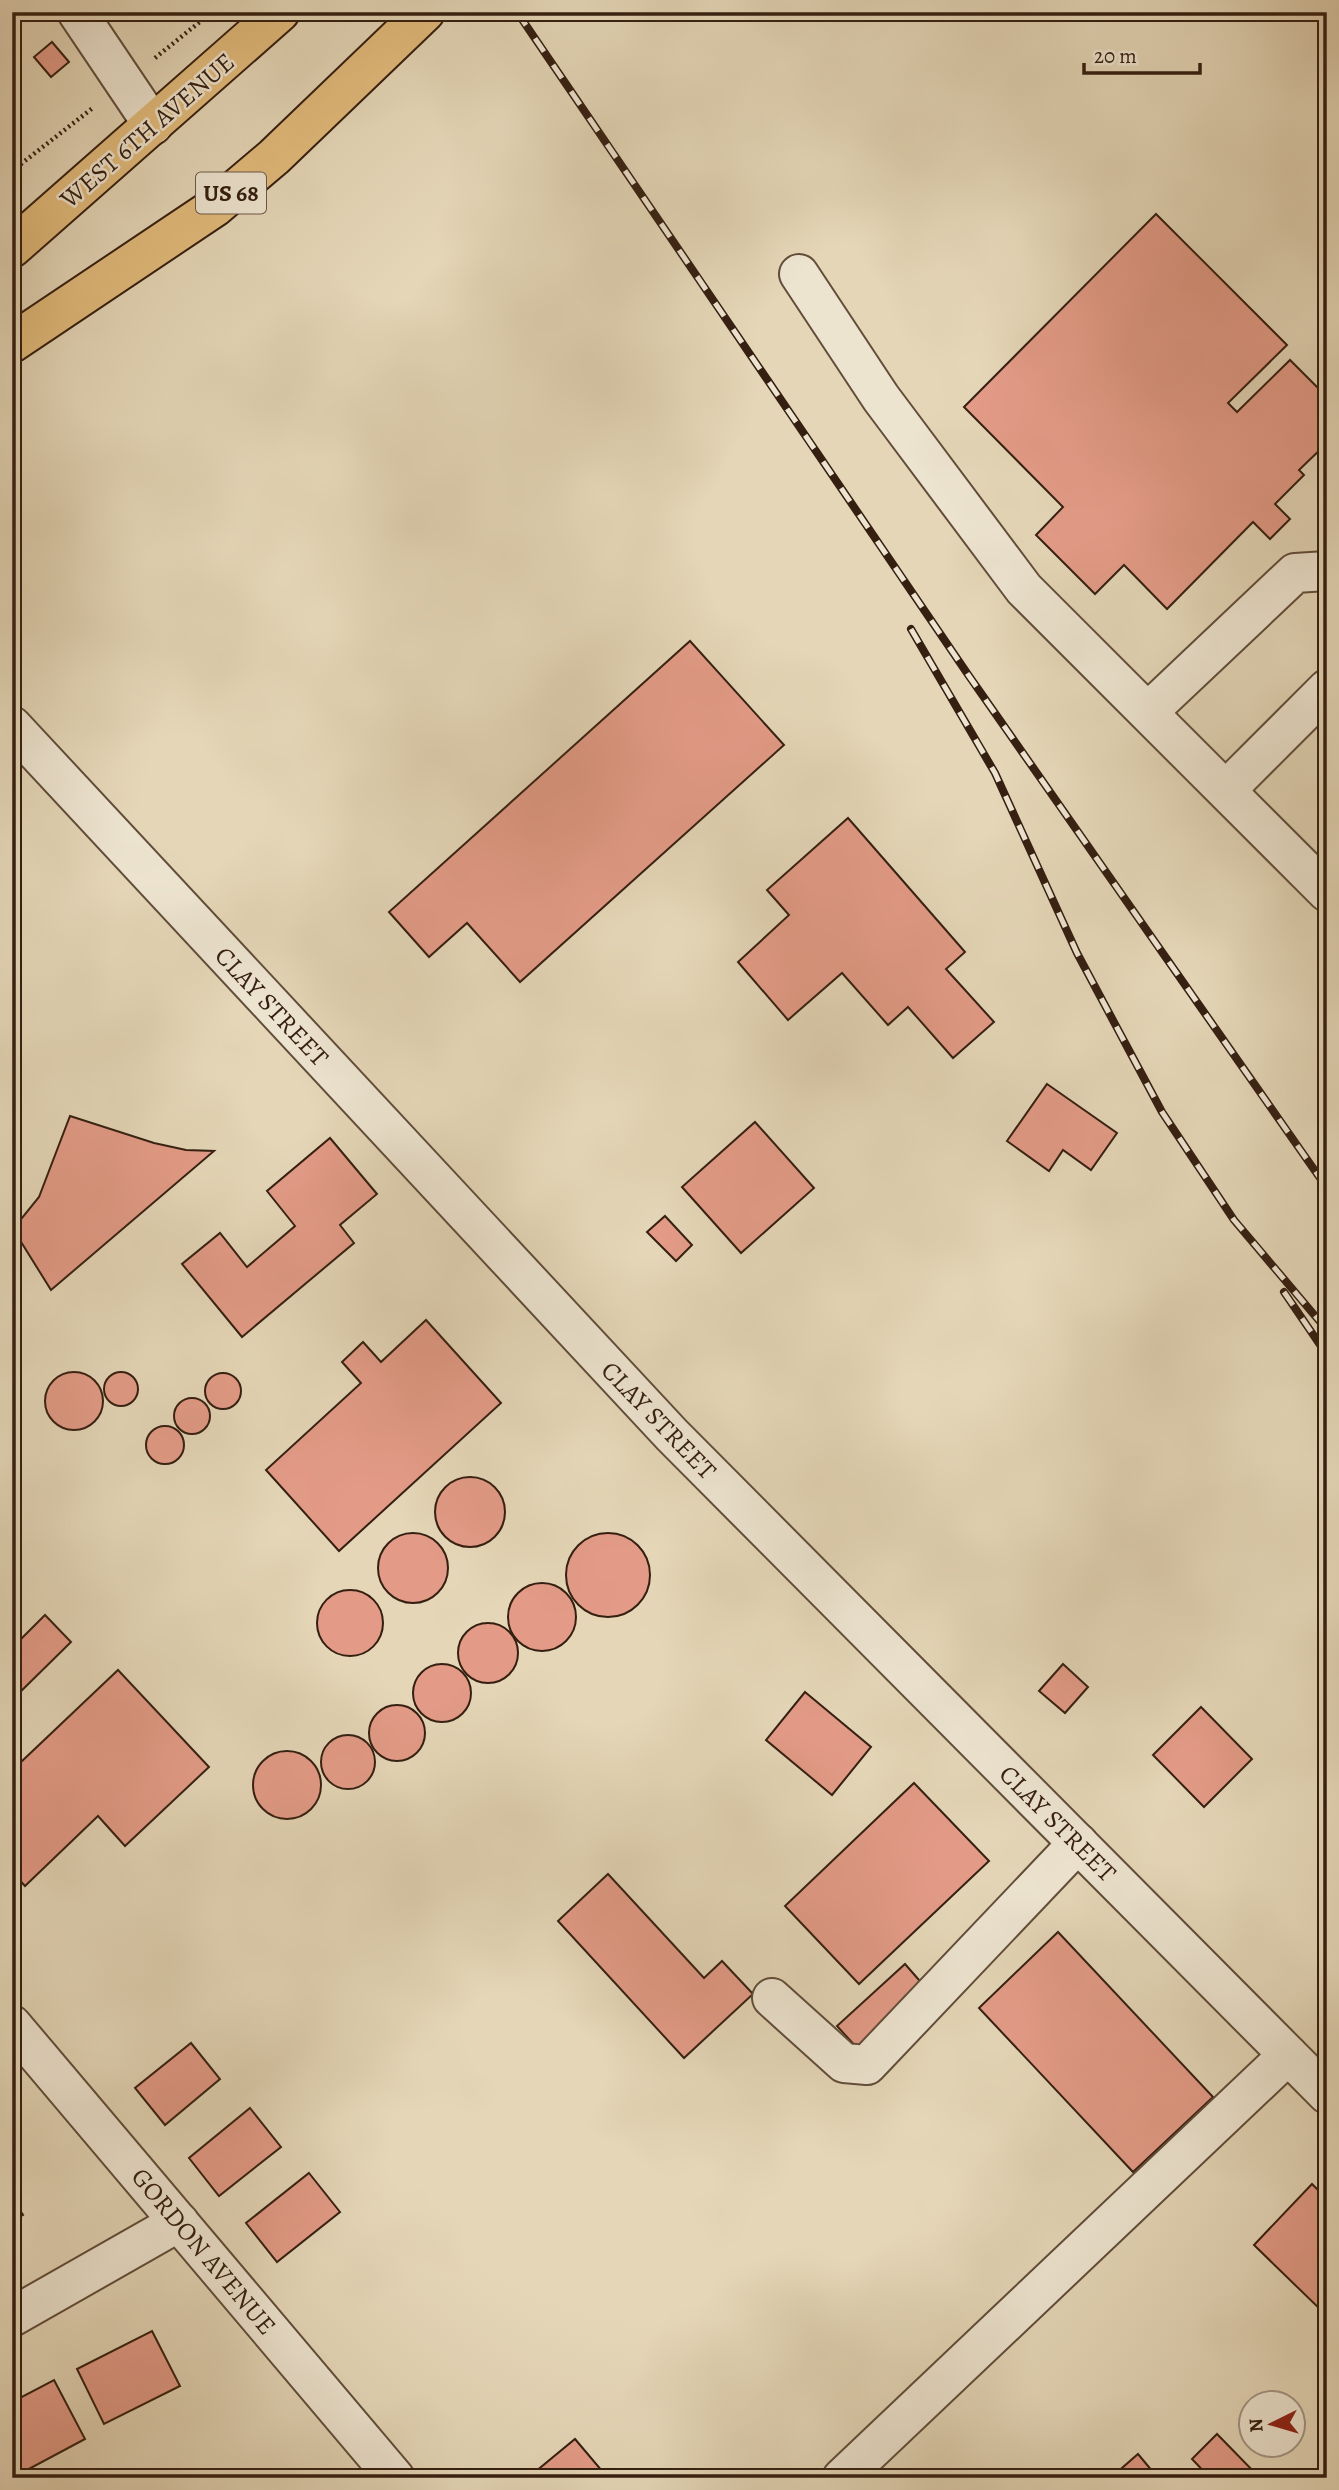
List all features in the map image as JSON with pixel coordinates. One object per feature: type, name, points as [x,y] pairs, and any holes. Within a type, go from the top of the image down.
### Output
[{"type":"main road","name":"WEST 6TH AVENUE","points":[[12,248],[280,12]]},
{"type":"main road","name":"US 68","points":[[12,343],[215,207],[274,157],[425,12]]},
{"type":"street","points":[[77,12],[153,125]]},
{"type":"street","points":[[799,274],[881,398],[1024,589],[1327,892]]},
{"type":"street","points":[[1148,712],[1295,573],[1327,571]]},
{"type":"street","points":[[1226,790],[1327,689]]},
{"type":"street","name":"CLAY STREET","points":[[12,726],[672,1435],[1327,2094]]},
{"type":"street","points":[[772,1997],[844,2063],[867,2064],[1078,1843]]},
{"type":"street","name":"GORDON AVENUE","points":[[19,2044],[179,2222],[395,2478]]},
{"type":"street","points":[[842,2478],[1288,2056]]},
{"type":"street","points":[[12,2317],[179,2222]]},
{"type":"building","points":[[52,42],[69,62],[51,77],[34,57]]},
{"type":"building","points":[[1156,214],[1287,345],[1228,403],[1237,412],[1290,360],[1327,397],[1327,443],[1299,470],[1304,475],[1275,504],[1290,519],[1270,539],[1253,522],[1167,609],[1124,565],[1095,594],[1036,535],[1063,507],[964,407]]},
{"type":"building","points":[[690,641],[784,745],[520,982],[467,923],[429,957],[389,912]]},
{"type":"building","points":[[848,818],[965,952],[946,969],[994,1022],[953,1058],[908,1007],[888,1025],[842,973],[788,1020],[738,962],[789,915],[767,890]]},
{"type":"building","points":[[1047,1084],[1117,1133],[1091,1170],[1063,1150],[1049,1171],[1007,1141]]},
{"type":"building","points":[[70,1116],[154,1143],[186,1150],[214,1151],[51,1290],[13,1229],[39,1197]]},
{"type":"building","points":[[755,1122],[814,1188],[741,1253],[682,1187]]},
{"type":"building","points":[[330,1138],[377,1194],[340,1225],[354,1243],[242,1337],[182,1264],[220,1233],[247,1267],[295,1226],[267,1191]]},
{"type":"building","points":[[665,1216],[692,1245],[676,1261],[647,1232]]},
{"type":"building","points":[[426,1320],[501,1403],[339,1551],[266,1470],[361,1383],[342,1362],[363,1342],[381,1362]]},
{"type":"building","points":[[68,1372],[80,1372],[95,1380],[103,1395],[103,1407],[95,1422],[80,1430],[68,1430],[53,1422],[45,1407],[45,1395],[53,1380]]},
{"type":"building","points":[[121,1372],[133,1377],[138,1389],[133,1401],[121,1406],[109,1401],[104,1389],[109,1377]]},
{"type":"building","points":[[223,1373],[236,1378],[241,1391],[236,1404],[223,1409],[210,1404],[205,1391],[210,1378]]},
{"type":"building","points":[[192,1398],[205,1403],[210,1416],[205,1429],[192,1434],[179,1429],[174,1416],[179,1403]]},
{"type":"building","points":[[165,1426],[179,1431],[184,1445],[179,1459],[165,1464],[151,1459],[146,1445],[151,1431]]},
{"type":"building","points":[[470,1477],[495,1487],[505,1512],[495,1537],[470,1547],[445,1537],[435,1512],[445,1487]]},
{"type":"building","points":[[413,1533],[432,1539],[442,1549],[448,1568],[442,1587],[432,1597],[413,1603],[394,1597],[384,1587],[378,1568],[384,1549],[394,1539]]},
{"type":"building","points":[[608,1533],[624,1536],[638,1545],[647,1559],[650,1575],[647,1591],[638,1605],[624,1614],[608,1617],[592,1614],[578,1605],[569,1591],[566,1575],[569,1559],[578,1545],[592,1536]]},
{"type":"building","points":[[542,1583],[555,1586],[566,1593],[573,1604],[576,1617],[573,1630],[566,1641],[555,1648],[542,1651],[529,1648],[518,1641],[511,1630],[508,1617],[511,1604],[518,1593],[529,1586]]},
{"type":"building","points":[[350,1590],[363,1592],[373,1600],[381,1610],[381,1636],[373,1646],[363,1654],[350,1656],[337,1654],[327,1646],[319,1636],[317,1623],[319,1610],[327,1600],[337,1592]]},
{"type":"building","points":[[45,1615],[71,1642],[12,1700],[12,1636],[14,1634],[20,1640]]},
{"type":"building","points":[[488,1623],[505,1628],[513,1636],[518,1653],[513,1670],[505,1678],[488,1683],[471,1678],[463,1670],[458,1653],[463,1636],[471,1628]]},
{"type":"building","points":[[442,1664],[458,1669],[466,1677],[471,1693],[466,1709],[458,1717],[442,1722],[426,1717],[418,1709],[413,1693],[418,1677],[426,1669]]},
{"type":"building","points":[[1063,1664],[1088,1687],[1065,1713],[1039,1691]]},
{"type":"building","points":[[118,1670],[209,1767],[125,1846],[98,1816],[25,1886],[12,1872],[12,1752],[21,1762]]},
{"type":"building","points":[[805,1692],[871,1747],[832,1795],[766,1740]]},
{"type":"building","points":[[392,1705],[402,1705],[417,1713],[423,1722],[423,1744],[417,1753],[402,1761],[392,1761],[374,1749],[369,1738],[369,1728],[381,1710]]},
{"type":"building","points":[[1201,1707],[1252,1759],[1204,1807],[1153,1755]]},
{"type":"building","points":[[353,1735],[363,1739],[371,1747],[375,1762],[371,1777],[363,1785],[343,1789],[333,1785],[325,1777],[321,1757],[325,1747],[333,1739]]},
{"type":"building","points":[[287,1751],[300,1754],[311,1761],[318,1772],[321,1785],[318,1798],[311,1809],[300,1816],[287,1819],[274,1816],[263,1809],[256,1798],[253,1785],[256,1772],[263,1761],[274,1754]]},
{"type":"building","points":[[914,1783],[989,1861],[859,1984],[785,1906]]},
{"type":"building","points":[[608,1874],[704,1978],[722,1961],[753,1994],[684,2058],[558,1921]]},
{"type":"building","points":[[1058,1932],[1213,2097],[1133,2172],[979,2008]]},
{"type":"building","points":[[905,1964],[926,1988],[858,2049],[837,2026]]},
{"type":"building","points":[[191,2043],[220,2079],[165,2125],[135,2088]]},
{"type":"building","points":[[250,2108],[281,2147],[219,2196],[189,2158]]},
{"type":"building","points":[[309,2173],[340,2212],[277,2262],[246,2223]]},
{"type":"building","points":[[1312,2184],[1327,2199],[1327,2316],[1254,2245]]},
{"type":"building","points":[[12,2198],[23,2215],[12,2221]]},
{"type":"building","points":[[152,2331],[180,2386],[104,2424],[77,2369]]},
{"type":"building","points":[[54,2380],[85,2439],[12,2478],[12,2402]]},
{"type":"building","points":[[1217,2434],[1260,2478],[1210,2478],[1192,2459]]},
{"type":"building","points":[[575,2439],[608,2478],[539,2478],[535,2472]]},
{"type":"building","points":[[1138,2454],[1158,2478],[1116,2478],[1114,2475]]},
{"type":"railway","points":[[517,12],[969,676],[1327,1188]]},
{"type":"railway","points":[[911,629],[995,773],[1077,953],[1162,1112],[1234,1220],[1327,1330]]},
{"type":"railway","points":[[1284,1292],[1327,1355]]}]
